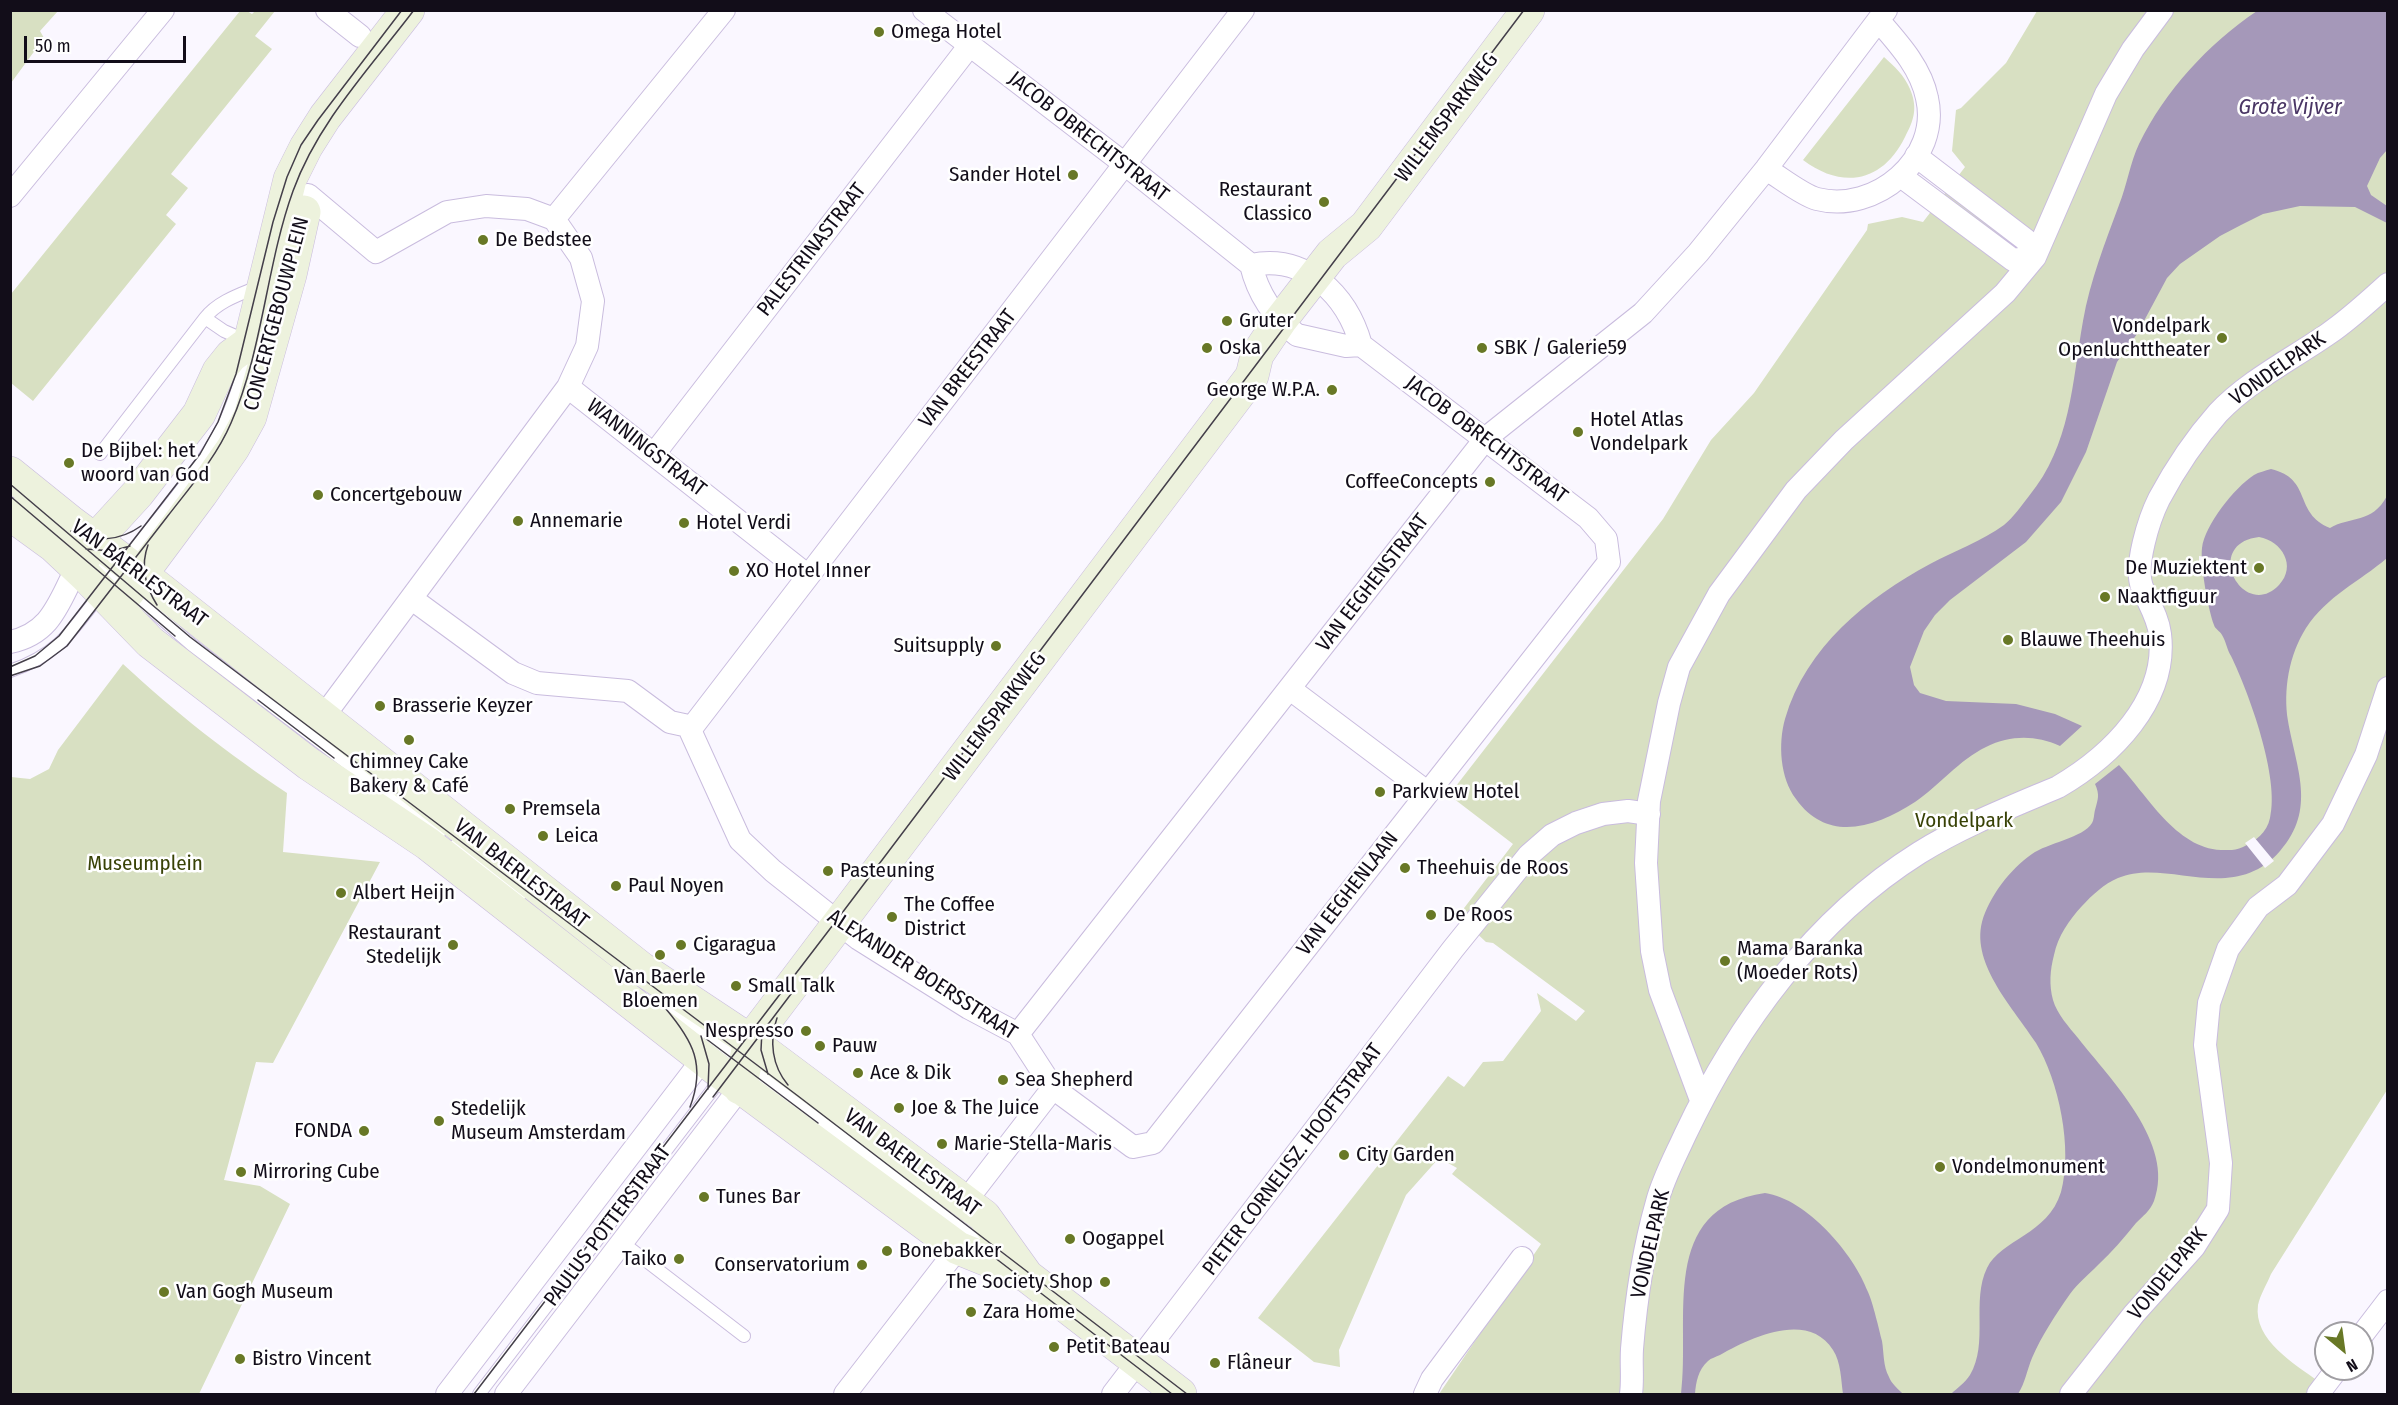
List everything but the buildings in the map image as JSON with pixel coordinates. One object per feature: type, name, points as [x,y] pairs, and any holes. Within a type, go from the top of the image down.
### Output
[{"type":"street","points":[[10,196],[163,10]]},
{"type":"street","points":[[327,10],[360,36]]},
{"type":"street","points":[[306,147],[325,117],[408,10]]},
{"type":"street","points":[[323,717],[568,387],[586,346],[593,301],[581,258],[554,219],[724,10]]},
{"type":"street","name":"JACOB OBRECHTSTRAAT","points":[[924,10],[1251,265]]},
{"type":"street","name":"VAN BREESTRAAT","points":[[693,727],[1243,10]]},
{"type":"street","name":"WILLEMSPARKWEG","points":[[733,1062],[1252,375],[1257,355],[1289,328],[1323,283],[1332,254],[1366,226],[1528,10]]},
{"type":"street","points":[[1701,1100],[1660,990],[1652,951],[1646,863],[1649,814],[1669,703],[1679,667],[1719,594],[1744,557],[1796,490],[1844,440],[2005,293],[2035,257],[2106,94],[2133,49],[2162,10]]},
{"type":"street","name":"VAN EEGHENSTRAAT","points":[[1018,1034],[1486,438],[1643,313],[1698,253],[1766,169],[1882,16],[1916,69],[1928,100],[1929,117],[1925,137],[1902,177],[1890,186],[1868,195],[1830,201],[1815,199],[1766,169]]},
{"type":"street","name":"PALESTRINASTRAAT","points":[[654,454],[970,45]]},
{"type":"street","name":"CONCERTGEBOUWPLEIN","points":[[258,352],[290,275],[308,195],[306,147]]},
{"type":"street","name":"CONCERTGEBOUWPLEIN","points":[[121,584],[201,494],[233,448],[250,417],[264,284],[286,191],[306,147]]},
{"type":"street","points":[[1916,156],[2026,240],[2035,257]]},
{"type":"street","points":[[1902,177],[2013,260],[2035,257]]},
{"type":"street","name":"CONCERTGEBOUWPLEIN","points":[[308,195],[376,252],[447,212],[486,206],[527,209],[554,219]]},
{"type":"street","points":[[1266,262],[1292,266],[1323,283],[1339,298],[1357,331],[1361,345],[1346,346],[1289,328],[1270,310],[1255,281],[1251,265],[1266,262]]},
{"type":"street","name":"VONDELPARK","points":[[1631,1395],[1631,1365],[1637,1296],[1657,1200],[1701,1100],[1745,1029],[1788,970],[1837,916],[1895,869],[1955,833],[2058,787],[2082,772],[2120,740],[2146,701],[2157,672],[2161,653],[2157,622],[2141,584],[2142,544],[2158,501],[2187,452],[2219,412],[2248,388],[2353,316],[2388,284]]},
{"type":"street","name":"JACOB OBRECHTSTRAAT","points":[[1361,345],[1486,438],[1588,518],[1606,539]]},
{"type":"street","name":"CONCERTGEBOUWPLEIN","points":[[84,552],[138,493],[199,414],[219,371],[231,356],[258,352]]},
{"type":"street","name":"WANNINGSTRAAT","points":[[568,387],[808,576]]},
{"type":"street","name":"VAN BAERLESTRAAT","points":[[10,473],[72,523],[84,552],[121,584],[323,717],[642,969],[733,1062],[965,1202],[984,1216],[1027,1276]]},
{"type":"street","name":"VAN BAERLESTRAAT","points":[[10,514],[54,546],[84,552]]},
{"type":"street","name":"VAN EEGHENLAAN","points":[[1133,1147],[1153,1143],[1609,562],[1606,539]]},
{"type":"street","points":[[10,642],[21,640],[56,612],[84,552]]},
{"type":"street","name":"VAN BAERLESTRAAT","points":[[121,584],[150,642],[309,764],[428,844],[733,1062],[958,1248],[1027,1276],[1180,1395]]},
{"type":"street","points":[[412,599],[513,673],[537,683],[628,691],[670,722],[693,727]]},
{"type":"street","name":"VONDELPARK","points":[[2071,1395],[2134,1314],[2194,1247],[2218,1209],[2221,1163],[2205,1045],[2209,1003],[2228,949],[2258,907],[2286,885],[2333,824],[2362,765],[2375,732],[2388,687]]},
{"type":"street","points":[[1290,689],[1427,792]]},
{"type":"street","name":"ALEXANDER BOERSSTRAAT","points":[[693,727],[690,730],[740,840],[773,871],[859,939],[959,1001],[1018,1034],[1053,1088],[1133,1147]]},
{"type":"street","name":"PIETER CORNELISZ. HOOFTSTRAAT","points":[[1113,1395],[1472,925],[1529,855],[1552,835],[1576,823],[1603,814],[1628,811],[1649,814]]},
{"type":"street","name":"PAULUS POTTERSTRAAT","points":[[506,1395],[623,1243],[733,1062]]},
{"type":"street","name":"PAULUS POTTERSTRAAT","points":[[447,1395],[733,1062]]},
{"type":"street","points":[[965,1202],[1053,1088]]},
{"type":"street","points":[[845,1395],[958,1248]]},
{"type":"street","points":[[1425,1395],[1431,1379],[1522,1258]]},
{"type":"street","points":[[2373,1321],[2388,1301]]},
{"type":"street","points":[[2318,1395],[2328,1381]]},
{"type":"lane","points":[[100,454],[210,311],[264,284]]},
{"type":"lane","points":[[205,318],[258,352]]},
{"type":"lane","points":[[10,671],[33,664],[58,645],[121,584]]},
{"type":"lane","name":"VAN BAERLESTRAAT","points":[[121,584],[192,645],[528,899]]},
{"type":"lane","name":"VAN BAERLESTRAAT","points":[[657,996],[683,1016],[733,1062],[1027,1276]]},
{"type":"lane","points":[[683,1016],[696,1036],[733,1062]]},
{"type":"lane","name":"PAULUS POTTERSTRAAT","points":[[479,1395],[733,1062]]},
{"type":"lane","points":[[623,1243],[744,1336]]},
{"type":"green space","points":[[11,10],[58,11],[40,31],[44,38],[11,83]]},
{"type":"green space","points":[[240,11],[252,14],[255,11],[275,11],[255,36],[272,49],[171,174],[188,188],[166,215],[176,224],[33,401],[11,383],[11,294]]},
{"type":"green space","name":"Vondelpark","points":[[2037,11],[2387,11],[2387,1090],[2271,1274],[2258,1305],[2258,1318],[2269,1340],[2288,1359],[2314,1378],[2314,1381],[2318,1381],[2307,1394],[1439,1394],[1541,1244],[1452,1174],[1457,1168],[1439,1158],[1406,1195],[1339,1350],[1340,1367],[1314,1362],[1258,1318],[1448,1076],[1464,1087],[1483,1062],[1503,1061],[1541,1011],[1537,993],[1576,1021],[1585,1011],[1493,943],[1486,942],[1458,916],[1513,844],[1449,795],[1663,519],[1711,440],[1754,393],[1867,230],[1868,224],[1902,217],[1923,222],[1965,167],[1952,151],[1956,110],[1961,108],[2006,63]]},
{"type":"green space","points":[[1884,57],[1905,80],[1914,102],[1911,125],[1896,152],[1874,172],[1861,177],[1847,178],[1833,175],[1803,160]]},
{"type":"green space","name":"Museumplein","points":[[123,664],[202,732],[287,793],[283,852],[380,862],[273,1063],[256,1062],[224,1180],[260,1186],[290,1204],[199,1394],[11,1394],[11,777],[30,779],[49,769],[58,750]]},
{"type":"water","name":"Grote Vijver","points":[[2257,11],[2387,11],[2387,150],[2380,158],[2367,186],[2371,195],[2387,206],[2387,223],[2355,207],[2300,206],[2263,214],[2220,236],[2180,264],[2167,278],[2137,334],[2117,362],[2086,452],[2061,502],[2026,542],[1950,600],[1935,615],[1924,631],[1910,667],[1914,685],[1920,693],[1946,701],[2016,704],[2055,714],[2082,726],[2060,746],[2051,742],[2023,738],[2005,740],[1986,747],[1976,752],[1915,802],[1869,824],[1853,827],[1823,822],[1809,813],[1796,799],[1784,771],[1781,750],[1783,729],[1795,693],[1823,647],[1862,609],[1907,577],[2004,525],[2043,476],[2062,435],[2068,413],[2086,306],[2103,248],[2139,144],[2162,106],[2189,70],[2222,38]]},
{"type":"water","points":[[2271,469],[2293,480],[2311,514],[2330,528],[2368,515],[2381,505],[2387,496],[2387,558],[2333,598],[2314,617],[2295,650],[2286,697],[2288,721],[2301,788],[2298,820],[2280,851],[2261,867],[2241,875],[2221,878],[2137,873],[2118,878],[2090,898],[2077,911],[2065,929],[2058,941],[2052,966],[2053,1000],[2064,1020],[2122,1093],[2148,1135],[2156,1157],[2158,1179],[2154,1201],[2118,1245],[2070,1294],[2040,1341],[2018,1394],[1951,1394],[1968,1378],[1976,1363],[1980,1336],[1980,1294],[1987,1268],[2003,1250],[2046,1218],[2061,1192],[2064,1175],[2062,1116],[2051,1076],[2036,1043],[2007,1002],[1989,970],[1980,938],[1985,913],[2001,884],[2024,860],[2039,850],[2081,833],[2093,822],[2098,800],[2095,784],[2119,765],[2176,830],[2205,847],[2221,850],[2237,849],[2256,839],[2266,828],[2272,801],[2267,759],[2246,691],[2223,637],[2212,618],[2205,587],[2202,548],[2214,518],[2230,498],[2246,481],[2256,474]],"holes":[[[2259,537],[2267,539],[2284,555],[2287,570],[2279,585],[2266,594],[2253,594],[2242,588],[2234,578],[2231,565],[2233,553],[2242,543]]]},
{"type":"water","points":[[1765,1193],[1781,1197],[1812,1217],[1827,1230],[1852,1261],[1872,1303],[1882,1341],[1887,1373],[1891,1382],[1903,1394],[1843,1394],[1839,1366],[1833,1350],[1822,1338],[1809,1332],[1794,1330],[1762,1335],[1711,1359],[1700,1372],[1695,1394],[1681,1394],[1683,1301],[1686,1271],[1694,1243],[1708,1220],[1731,1203]]},
{"type":"pier","points":[[2199,556],[2234,561],[2233,567],[2199,562]]},
{"type":"pier","points":[[2254,837],[2274,861],[2265,868],[2245,843]]},
{"type":"tram line","points":[[10,667],[35,656],[59,636],[200,454],[218,422],[236,374],[273,222],[287,177],[301,145],[402,10]]},
{"type":"tram line","points":[[10,676],[40,666],[67,646],[218,448],[242,395],[258,337],[276,249],[293,191],[304,166],[316,142],[346,96],[414,10]]},
{"type":"tram line","points":[[474,1394],[836,921],[1524,10]]},
{"type":"tram line","points":[[10,484],[190,637],[798,1096],[1187,1394]]},
{"type":"tram line","points":[[10,496],[175,636]]},
{"type":"tram line","points":[[71,531],[80,535],[107,539],[125,535],[141,526]]},
{"type":"tram line","points":[[148,545],[144,561],[145,576],[149,591],[157,605]]},
{"type":"tram line","points":[[86,549],[112,551],[130,546]]},
{"type":"tram line","points":[[258,700],[334,758]]},
{"type":"tram line","points":[[713,1097],[791,994]]},
{"type":"tram line","points":[[666,1009],[690,1043],[697,1066],[695,1092],[690,1107]]},
{"type":"tram line","points":[[777,1018],[773,1036],[775,1062],[788,1085]]},
{"type":"tram line","points":[[762,1030],[761,1050],[768,1074]]},
{"type":"tram line","points":[[701,1036],[709,1064],[708,1089]]},
{"type":"tram line","points":[[705,1038],[818,1123]]},
{"type":"tram line","points":[[990,1254],[1172,1394]]},
{"type":"place","name":"Omega Hotel","points":[[879,32]]},
{"type":"place","name":"Sander Hotel","points":[[1073,175]]},
{"type":"place","name":"Restaurant Classico","points":[[1324,202]]},
{"type":"place","name":"De Bedstee","points":[[483,240]]},
{"type":"place","name":"Gruter","points":[[1227,321]]},
{"type":"place","name":"Vondelpark Openluchttheater","points":[[2222,338]]},
{"type":"place","name":"Oska","points":[[1207,348]]},
{"type":"place","name":"SBK / Galerie59","points":[[1482,348]]},
{"type":"place","name":"George W.P.A.","points":[[1332,390]]},
{"type":"place","name":"Hotel Atlas Vondelpark","points":[[1578,432]]},
{"type":"place","name":"De Bijbel: het woord van God","points":[[69,463]]},
{"type":"place","name":"CoffeeConcepts","points":[[1490,482]]},
{"type":"place","name":"Concertgebouw","points":[[318,495]]},
{"type":"place","name":"Annemarie","points":[[518,521]]},
{"type":"place","name":"Hotel Verdi","points":[[684,523]]},
{"type":"place","name":"De Muziektent","points":[[2259,568]]},
{"type":"place","name":"XO Hotel Inner","points":[[734,571]]},
{"type":"place","name":"Naaktfiguur","points":[[2105,597]]},
{"type":"place","name":"Blauwe Theehuis","points":[[2008,640]]},
{"type":"place","name":"Suitsupply","points":[[996,646]]},
{"type":"place","name":"Brasserie Keyzer","points":[[380,706]]},
{"type":"place","name":"Chimney Cake Bakery & Café","points":[[409,740]]},
{"type":"place","name":"Parkview Hotel","points":[[1380,792]]},
{"type":"place","name":"Premsela","points":[[510,809]]},
{"type":"place","name":"Leica","points":[[543,836]]},
{"type":"place","name":"Theehuis de Roos","points":[[1405,868]]},
{"type":"place","name":"Pasteuning","points":[[828,871]]},
{"type":"place","name":"Paul Noyen","points":[[616,886]]},
{"type":"place","name":"Albert Heijn","points":[[341,893]]},
{"type":"place","name":"De Roos","points":[[1431,915]]},
{"type":"place","name":"The Coffee District","points":[[892,917]]},
{"type":"place","name":"Restaurant Stedelijk","points":[[453,945]]},
{"type":"place","name":"Cigaragua","points":[[681,945]]},
{"type":"place","name":"Van Baerle Bloemen","points":[[660,955]]},
{"type":"place","name":"Mama Baranka (Moeder Rots)","points":[[1725,961]]},
{"type":"place","name":"Small Talk","points":[[736,986]]},
{"type":"place","name":"Nespresso","points":[[806,1031]]},
{"type":"place","name":"Pauw","points":[[820,1046]]},
{"type":"place","name":"Ace & Dik","points":[[858,1073]]},
{"type":"place","name":"Sea Shepherd","points":[[1003,1080]]},
{"type":"place","name":"Joe & The Juice","points":[[899,1108]]},
{"type":"place","name":"Stedelijk Museum Amsterdam","points":[[439,1121]]},
{"type":"place","name":"FONDA","points":[[364,1131]]},
{"type":"place","name":"Marie-Stella-Maris","points":[[942,1144]]},
{"type":"place","name":"City Garden","points":[[1344,1155]]},
{"type":"place","name":"Vondelmonument","points":[[1940,1167]]},
{"type":"place","name":"Mirroring Cube","points":[[241,1172]]},
{"type":"place","name":"Tunes Bar","points":[[704,1197]]},
{"type":"place","name":"Oogappel","points":[[1070,1239]]},
{"type":"place","name":"Bonebakker","points":[[887,1251]]},
{"type":"place","name":"Taiko","points":[[679,1259]]},
{"type":"place","name":"Conservatorium","points":[[862,1265]]},
{"type":"place","name":"The Society Shop","points":[[1105,1282]]},
{"type":"place","name":"Van Gogh Museum","points":[[164,1292]]},
{"type":"place","name":"Zara Home","points":[[971,1312]]},
{"type":"place","name":"Petit Bateau","points":[[1054,1347]]},
{"type":"place","name":"Bistro Vincent","points":[[240,1359]]},
{"type":"place","name":"Flâneur","points":[[1215,1363]]}]
